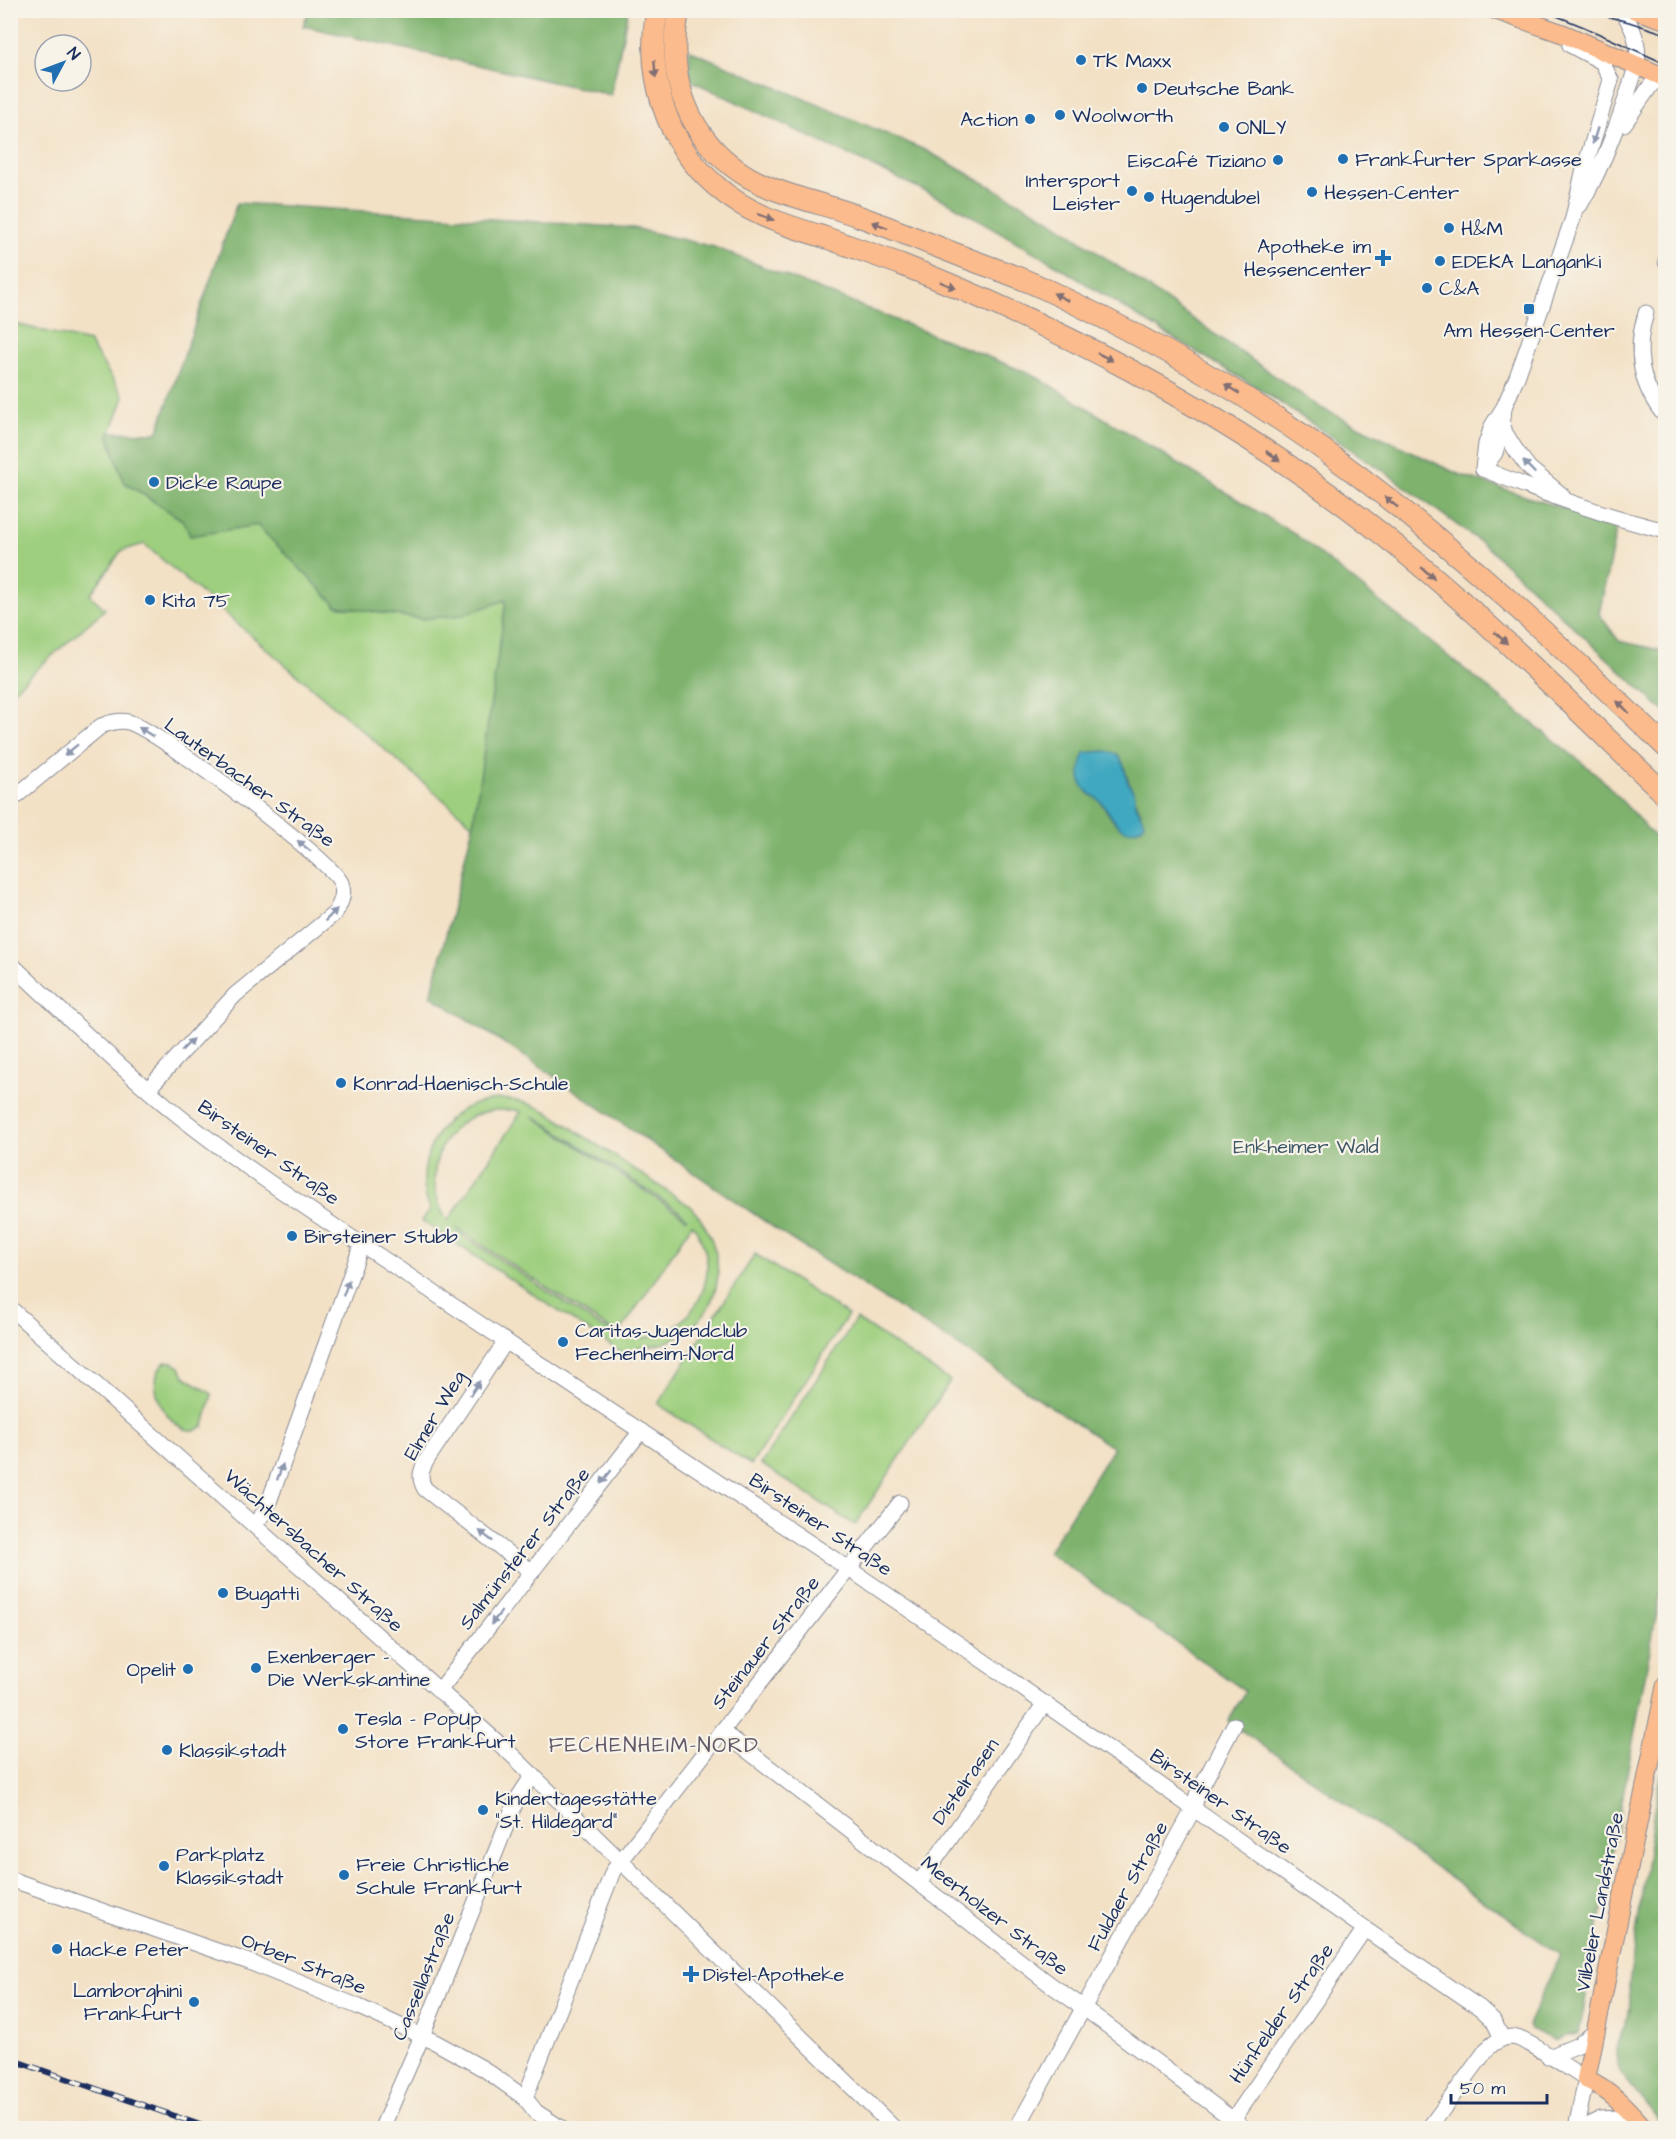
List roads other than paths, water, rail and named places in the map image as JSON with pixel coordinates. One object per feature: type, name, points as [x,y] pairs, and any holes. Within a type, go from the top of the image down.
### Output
[{"type":"highway","points":[[657,10],[654,68],[658,93],[666,117],[689,159],[731,199],[757,214],[902,265],[995,304],[1132,371],[1222,423],[1338,501],[1409,556],[1553,685],[1665,795]]},
{"type":"highway","points":[[679,10],[675,29],[674,57],[681,94],[701,134],[731,166],[746,176],[778,190],[858,216],[1041,287],[1179,356],[1268,412],[1340,462],[1437,538],[1509,601],[1665,747]]},
{"type":"main road","points":[[1495,10],[1564,34],[1664,77]]},
{"type":"main road","points":[[1635,10],[1665,20]]},
{"type":"main road","name":"Vilbeler Landstraße","points":[[1586,2079],[1665,1684]]},
{"type":"main road","points":[[1595,2032],[1601,2069],[1617,2099]]},
{"type":"main road","points":[[1586,2079],[1617,2099],[1644,2128]]},
{"type":"main road","points":[[1586,2079],[1624,2123]]},
{"type":"street","points":[[1483,469],[1486,444],[1492,426],[1504,407],[1517,377],[1574,216],[1582,177],[1611,80],[1602,63],[1584,52],[1495,10]]},
{"type":"street","points":[[1574,216],[1590,189],[1607,152],[1637,64],[1637,40],[1622,10]]},
{"type":"street","points":[[1607,152],[1647,89],[1664,77]]},
{"type":"street","points":[[1646,313],[1639,341],[1640,362],[1649,393],[1665,417]]},
{"type":"street","points":[[1483,469],[1495,453],[1502,428],[1504,407]]},
{"type":"street","points":[[1502,428],[1529,468],[1575,504]]},
{"type":"street","points":[[1483,469],[1575,504],[1665,531]]},
{"type":"street","name":"Lauterbacher Straße","points":[[10,801],[101,726],[114,722],[128,722],[176,750],[236,793],[326,864],[341,883],[342,902],[335,913],[235,995],[148,1089]]},
{"type":"street","name":"Birsteiner Straße","points":[[10,963],[103,1051],[179,1116],[237,1160],[848,1568],[1045,1704],[1364,1930],[1487,2013],[1498,2027],[1502,2038]]},
{"type":"street","points":[[255,1524],[266,1510],[362,1244]]},
{"type":"street","name":"Wächtersbacher Straße","points":[[10,1308],[255,1524],[533,1775],[894,2128]]},
{"type":"street","name":"Elmer Weg","points":[[506,1341],[428,1458],[423,1467],[421,1479],[425,1489],[532,1572]]},
{"type":"street","name":"Salmünsterer Straße","points":[[439,1690],[641,1431]]},
{"type":"street","name":"Steinauer Straße","points":[[525,2098],[614,1871],[900,1503]]},
{"type":"street","name":"Distelrasen","points":[[919,1883],[1045,1704]]},
{"type":"street","name":"Fuldaer Straße","points":[[1017,2128],[1194,1808],[1197,1795],[1234,1725]]},
{"type":"street","name":"Meerholzer Straße","points":[[722,1731],[1043,1979],[1238,2124]]},
{"type":"street","name":"Cassellastraße","points":[[382,2128],[422,2036],[516,1801],[533,1775]]},
{"type":"street","name":"Orber Straße","points":[[10,1879],[249,1962],[359,2007],[422,2036],[484,2069],[525,2098],[536,2112],[561,2128]]},
{"type":"street","name":"Hünfelder Straße","points":[[1238,2124],[1364,1930]]},
{"type":"street","points":[[1549,2057],[1578,2045],[1595,2032]]},
{"type":"street","points":[[1429,2128],[1487,2049],[1502,2038],[1515,2037],[1586,2079]]},
{"type":"street","name":"Vilbeler Landstraße","points":[[1576,2128],[1586,2079]]},
{"type":"street","points":[[1582,2128],[1601,2119],[1624,2123]]},
{"type":"water","points":[[1104,751],[1117,754],[1123,763],[1127,780],[1144,822],[1142,827],[1133,830],[1121,828],[1100,801],[1082,785],[1080,769],[1085,753]]},
{"type":"tram line","points":[[1542,10],[1666,64]]},
{"type":"tram line","points":[[1581,10],[1666,34]]},
{"type":"railway","points":[[10,2059],[209,2128]]},
{"type":"place","name":"TK Maxx","points":[[1081,60]]},
{"type":"place","name":"Deutsche Bank","points":[[1142,88]]},
{"type":"place","name":"Woolworth","points":[[1060,115]]},
{"type":"place","name":"Action","points":[[1030,119]]},
{"type":"place","name":"ONLY","points":[[1224,127]]},
{"type":"place","name":"Frankfurter Sparkasse","points":[[1343,159]]},
{"type":"place","name":"Eiscafé Tiziano","points":[[1278,160]]},
{"type":"place","name":"Intersport Leister","points":[[1132,191]]},
{"type":"place","name":"Hessen-Center","points":[[1312,192]]},
{"type":"place","name":"Hugendubel","points":[[1149,197]]},
{"type":"place","name":"H&M","points":[[1449,228]]},
{"type":"place","name":"Apotheke im Hessencenter","points":[[1383,258]]},
{"type":"place","name":"EDEKA Langanki","points":[[1440,261]]},
{"type":"place","name":"C&A","points":[[1427,288]]},
{"type":"place","name":"Am Hessen-Center","points":[[1529,309]]},
{"type":"place","name":"Dicke Raupe","points":[[154,482]]},
{"type":"place","name":"Kita 75","points":[[150,600]]},
{"type":"place","name":"Konrad-Haenisch-Schule","points":[[341,1083]]},
{"type":"place","name":"Birsteiner Stubb","points":[[292,1236]]},
{"type":"place","name":"Caritas-Jugendclub Fechenheim-Nord","points":[[563,1342]]},
{"type":"place","name":"Bugatti","points":[[223,1593]]},
{"type":"place","name":"Exenberger - Die Werkskantine","points":[[256,1668]]},
{"type":"place","name":"Opelit","points":[[188,1669]]},
{"type":"place","name":"Tesla - PopUp Store Frankfurt","points":[[343,1729]]},
{"type":"place","name":"Klassikstadt","points":[[167,1750]]},
{"type":"place","name":"Kindertagesstätte \"St. Hildegard\"","points":[[483,1810]]},
{"type":"place","name":"Parkplatz Klassikstadt","points":[[164,1866]]},
{"type":"place","name":"Freie Christliche Schule Frankfurt","points":[[344,1875]]},
{"type":"place","name":"Hacke Peter","points":[[57,1949]]},
{"type":"place","name":"Distel-Apotheke","points":[[691,1974]]},
{"type":"place","name":"Lamborghini Frankfurt","points":[[194,2002]]},
{"type":"district","name":"FECHENHEIM-NORD","points":[[654,1745]]},
{"type":"park label","name":"Enkheimer Wald","points":[[1306,1146]]}]
